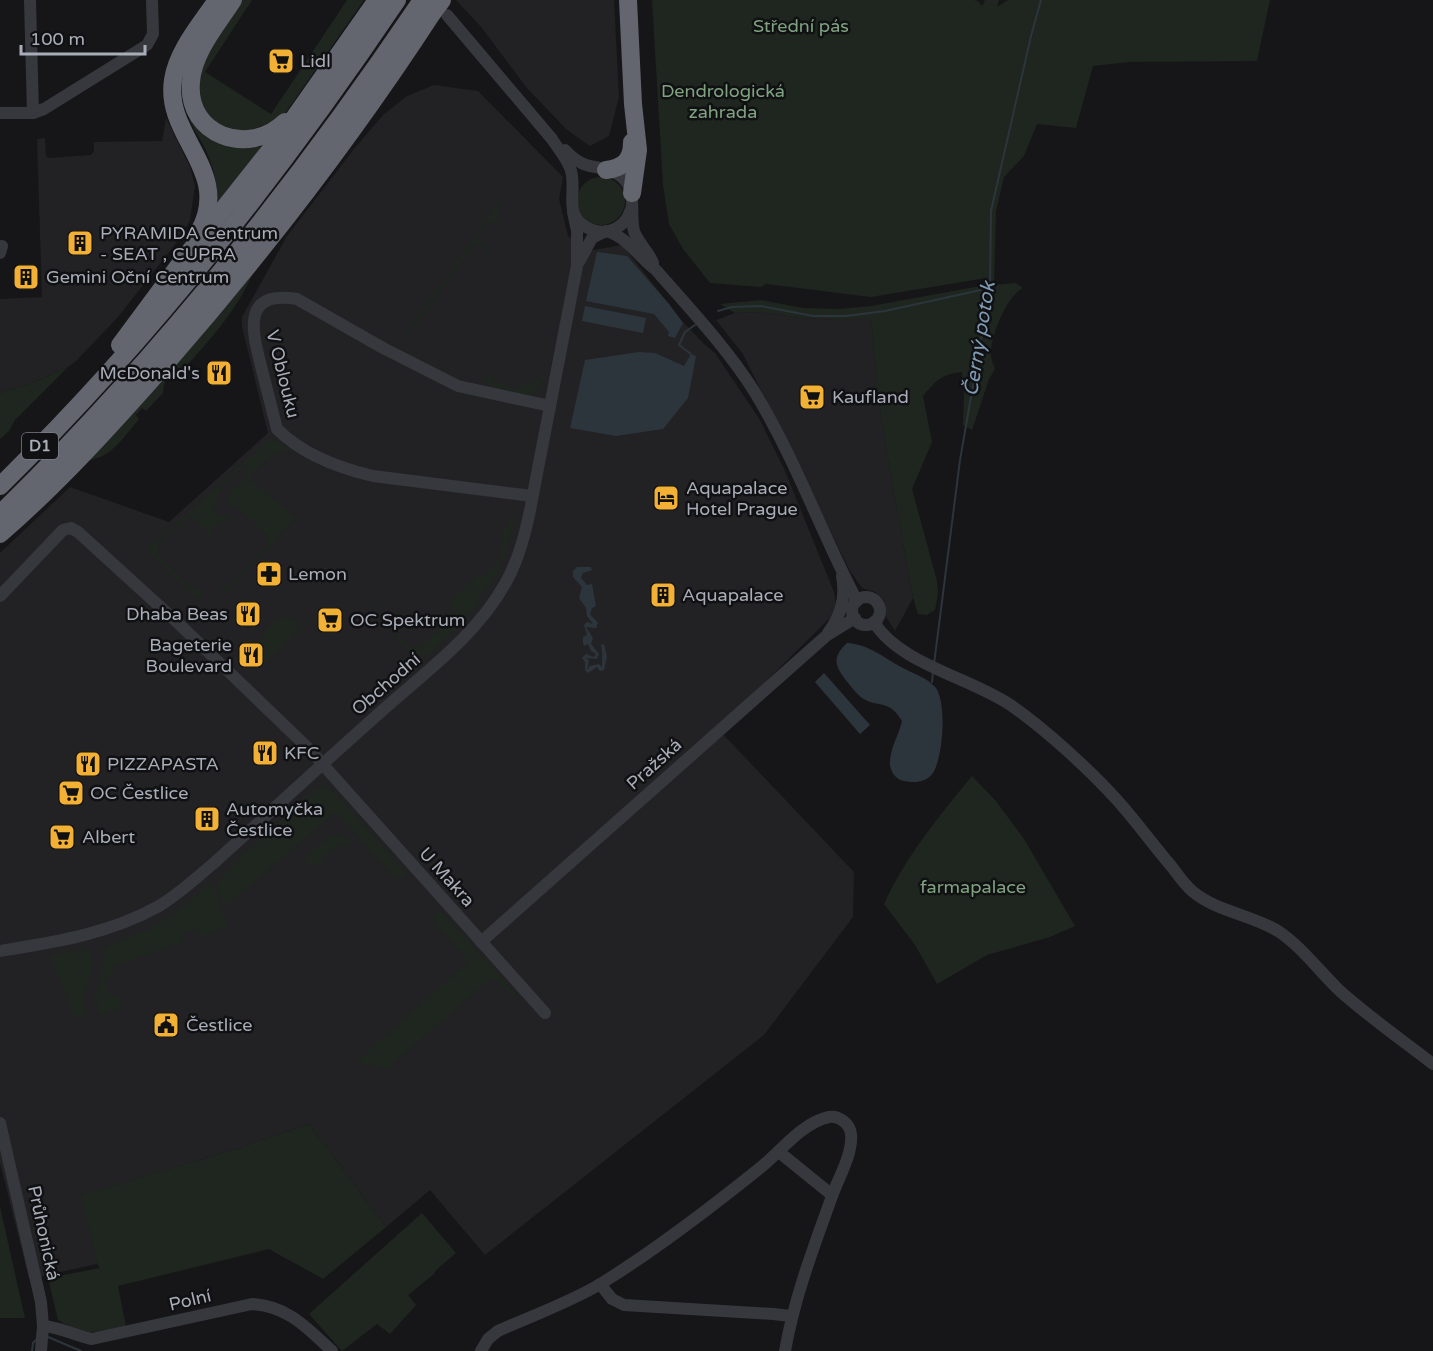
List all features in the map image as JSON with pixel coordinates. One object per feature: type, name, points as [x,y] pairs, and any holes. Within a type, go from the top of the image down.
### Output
[{"type":"highway","points":[[183,260],[203,225],[209,196],[204,170],[175,108],[172,94],[173,81],[184,51],[217,0]]},
{"type":"highway","points":[[233,0],[200,52],[192,73],[192,97],[203,121],[216,132],[230,138],[241,140],[258,138],[281,126],[310,97]]},
{"type":"highway","points":[[79,405],[139,318],[310,97],[377,0]]},
{"type":"highway","name":"D1","points":[[0,486],[79,405],[146,331],[253,200],[348,72],[397,0]]},
{"type":"highway","points":[[628,0],[638,156],[632,201]]},
{"type":"highway","points":[[0,534],[60,477],[144,387],[228,290],[300,200],[387,81],[436,7]]},
{"type":"highway","name":"D1","points":[[0,514],[94,417],[159,345],[224,269],[325,139],[436,7]]},
{"type":"highway","points":[[604,170],[622,165],[631,156],[633,104]]},
{"type":"street","points":[[30,0],[33,113]]},
{"type":"street","points":[[0,113],[33,113],[44,109],[147,45],[153,34],[152,0]]},
{"type":"street","points":[[436,7],[552,139],[580,163],[622,177],[632,201],[635,234],[656,270]]},
{"type":"street","points":[[552,139],[569,166],[573,180],[573,212],[584,226],[625,240],[645,263],[656,270],[726,350],[754,392],[791,459],[839,567],[857,601]]},
{"type":"street","points":[[572,194],[581,178],[590,172],[604,170]]},
{"type":"street","points":[[605,232],[623,223],[632,201]]},
{"type":"street","name":"Obchodní","points":[[0,951],[99,932],[161,905],[214,863],[434,666],[479,622],[505,585],[512,570],[532,496],[577,266],[577,231],[573,212]]},
{"type":"street","name":"Obchodní","points":[[577,266],[592,238],[605,232]]},
{"type":"street","name":"V Oblouku","points":[[532,496],[373,477],[328,461],[289,440],[278,429],[253,335],[254,317],[260,307],[269,300],[282,296],[297,299],[383,348],[458,386],[550,406]]},
{"type":"street","name":"U Makra","points":[[0,596],[63,530],[75,529],[178,623],[306,746],[545,1013]]},
{"type":"street","points":[[826,636],[837,620],[843,603],[843,585],[839,567]]},
{"type":"street","points":[[866,597],[872,598],[877,603],[880,614],[874,622],[862,624],[855,618],[852,611],[857,601],[866,597]]},
{"type":"street","name":"Pražská","points":[[481,942],[826,636],[855,618]]},
{"type":"street","points":[[874,622],[890,642],[1011,705],[1091,774],[1117,800],[1190,889],[1214,906],[1278,931],[1299,948],[1340,991],[1433,1064]]},
{"type":"street","points":[[481,1351],[488,1339],[498,1331],[600,1284],[714,1205],[779,1152],[791,1138],[802,1130],[828,1117],[841,1119],[847,1124],[852,1137],[843,1173],[832,1195],[791,1316],[784,1351]]},
{"type":"street","name":"Průhonická","points":[[0,1123],[41,1302],[43,1326],[41,1351]]},
{"type":"street","points":[[779,1152],[832,1195]]},
{"type":"street","points":[[600,1284],[612,1299],[624,1305],[791,1316]]},
{"type":"street","name":"Polní","points":[[43,1326],[56,1327],[81,1337],[92,1338],[252,1304],[269,1305],[294,1317],[332,1351]]},
{"type":"shaded area","points":[[456,0],[614,0],[619,97],[609,136],[590,146],[567,130],[526,87],[482,28]]},
{"type":"shaded area","points":[[434,85],[478,91],[563,177],[559,199],[568,236],[593,250],[622,245],[683,322],[715,353],[760,420],[785,471],[834,592],[837,611],[718,729],[854,872],[853,917],[764,1035],[485,1255],[430,1190],[386,1227],[309,1124],[236,1149],[82,1195],[97,1264],[29,1279],[0,1163],[0,553],[70,487],[169,522],[268,433],[242,327],[242,317],[287,236],[354,149],[383,115],[407,96]]},
{"type":"shaded area","points":[[166,118],[190,167],[195,186],[190,220],[180,238],[118,317],[76,361],[68,367],[27,385],[0,393],[0,299],[42,297],[37,139],[45,138],[46,156],[49,158],[91,155],[94,151],[94,142],[162,141]]},
{"type":"shaded area","points":[[597,252],[627,256],[683,323],[675,338],[668,336],[669,332],[654,314],[586,301]]},
{"type":"shaded area","points":[[585,306],[646,318],[643,333],[582,321]]},
{"type":"shaded area","points":[[761,312],[800,318],[841,320],[871,317],[878,395],[913,598],[895,631],[885,615],[884,600],[875,592],[862,588],[850,571],[743,354],[716,320],[735,313]]},
{"type":"shaded area","points":[[639,352],[655,353],[684,366],[691,354],[696,356],[688,398],[663,429],[616,436],[570,428],[585,360]]},
{"type":"shaded area","points":[[577,567],[591,567],[592,570],[583,573],[581,578],[587,585],[592,584],[596,606],[592,608],[590,614],[598,623],[596,628],[586,627],[593,638],[591,644],[599,654],[597,659],[585,658],[589,660],[587,670],[590,666],[599,664],[602,667],[601,645],[604,644],[607,657],[604,670],[600,671],[597,667],[588,673],[582,658],[586,654],[594,657],[596,654],[591,651],[588,644],[585,646],[583,644],[583,637],[587,635],[584,625],[587,622],[593,624],[579,598],[582,587],[573,577],[573,571]]},
{"type":"shaded area","points":[[847,643],[875,652],[933,684],[936,688],[942,706],[941,743],[933,773],[927,779],[916,782],[904,781],[893,773],[890,765],[891,754],[902,721],[892,709],[862,698],[841,673],[837,664],[838,654]]},
{"type":"shaded area","points":[[824,673],[870,725],[860,734],[815,682]]},
{"type":"green space","points":[[240,0],[252,0],[205,72],[271,114],[347,0],[364,0],[284,115],[277,120],[237,135],[203,115],[197,72]]},
{"type":"green space","points":[[652,0],[974,0],[982,6],[985,0],[999,0],[997,7],[1008,0],[1270,0],[1257,61],[1129,62],[1093,66],[1076,128],[1037,124],[1024,156],[1004,177],[996,211],[994,285],[1016,283],[1023,288],[1011,299],[996,328],[991,347],[995,369],[989,379],[972,430],[963,425],[962,372],[949,374],[940,379],[923,396],[932,442],[912,489],[937,581],[938,594],[935,610],[927,615],[918,614],[913,598],[878,395],[871,318],[841,320],[800,318],[761,312],[735,313],[720,304],[761,300],[803,308],[838,309],[871,306],[986,285],[986,278],[871,297],[766,284],[761,287],[710,283],[683,249],[669,224],[663,185]]},
{"type":"green space","points":[[183,82],[219,143],[229,146],[264,147],[220,204],[217,201],[215,177],[209,157],[189,119],[183,96]]},
{"type":"green space","points":[[596,177],[606,177],[621,187],[625,201],[624,210],[615,221],[606,225],[596,225],[581,215],[577,206],[577,196],[587,181]]},
{"type":"green space","points":[[502,197],[496,225],[489,221],[476,239],[491,250],[477,324],[489,252],[475,242],[414,328],[405,339],[403,338]]},
{"type":"green space","points":[[254,271],[223,324],[204,346],[183,370],[175,371],[164,384],[163,393],[146,411],[142,408],[136,415],[139,419],[112,450],[90,460],[90,459]]},
{"type":"green space","points":[[68,367],[15,420],[9,431],[0,439],[0,393],[27,385]]},
{"type":"green space","points":[[490,373],[494,375],[493,381],[520,390],[522,385],[534,382],[543,374],[540,387],[530,396],[490,386],[485,379]]},
{"type":"green space","points":[[271,438],[295,451],[281,451],[275,454],[249,478],[296,518],[225,594],[220,588],[224,585],[228,587],[268,544],[265,541],[268,536],[234,505],[231,507],[228,503],[229,494],[248,475],[247,464],[226,481],[219,491],[212,510],[221,518],[226,515],[229,520],[227,523],[222,520],[210,533],[213,539],[205,537],[208,532],[190,515],[179,527],[176,526],[158,546],[156,553],[196,591],[200,588],[202,594],[199,599],[147,550]]},
{"type":"green space","points":[[515,516],[502,562],[482,593],[478,605],[429,655],[413,656],[375,613],[375,597],[377,611],[410,647],[420,647],[452,618],[453,607],[449,601],[479,574],[483,578],[499,560],[504,529]]},
{"type":"green space","points":[[285,617],[294,619],[301,626],[261,668],[258,653],[262,637],[271,624]]},
{"type":"green space","name":"farmapalace","points":[[972,776],[996,801],[1024,839],[1075,926],[1050,937],[987,955],[937,984],[915,945],[884,904],[902,869],[935,821]]},
{"type":"green space","points":[[322,786],[336,794],[407,874],[400,879],[394,877],[336,812],[225,907],[216,884],[243,854]]},
{"type":"green space","points":[[339,834],[347,837],[353,844],[337,846],[322,858],[322,864],[306,864],[306,857],[330,836]]},
{"type":"green space","points":[[212,882],[228,927],[199,937],[196,929],[181,934],[183,942],[111,967],[114,976],[104,980],[108,993],[117,998],[121,997],[123,1004],[120,1006],[123,1008],[100,1015],[96,998],[106,949],[113,943],[146,931],[172,915]]},
{"type":"green space","points":[[439,911],[516,994],[513,998],[498,981],[490,979],[387,1069],[356,1062],[469,961],[435,923],[434,917]]},
{"type":"green space","points":[[86,949],[92,959],[92,965],[84,995],[85,1015],[75,1019],[50,955]]},
{"type":"green space","points":[[309,1124],[386,1227],[323,1279],[269,1249],[118,1286],[126,1327],[91,1332],[76,1329],[58,1320],[48,1278],[100,1268],[97,1264],[81,1195],[236,1149]]},
{"type":"green space","points":[[0,1207],[25,1318],[0,1318]]},
{"type":"green space","points":[[422,1213],[456,1253],[408,1295],[416,1305],[390,1334],[377,1324],[342,1351],[309,1314]]},
{"type":"waterway","name":"Černý potok","points":[[934,664],[960,460],[990,288],[991,211],[1041,0]]},
{"type":"waterway","points":[[718,311],[732,307],[761,306],[813,316],[846,316],[885,311],[990,288]]},
{"type":"waterway","points":[[691,354],[679,345],[685,332],[695,325]]},
{"type":"waterway","name":"Černý potok","points":[[932,682],[933,673]]},
{"type":"waterway","points":[[48,1337],[81,1351]]},
{"type":"waterway","points":[[32,1351],[36,1340]]},
{"type":"place","name":"Lidl","points":[[281,61]]},
{"type":"place","name":"PYRAMIDA Centrum - SEAT , CUPRA","points":[[80,243]]},
{"type":"place","name":"Gemini Oční Centrum","points":[[26,277]]},
{"type":"place","name":"McDonald's","points":[[219,373]]},
{"type":"place","name":"Kaufland","points":[[812,397]]},
{"type":"place","name":"Aquapalace Hotel Prague","points":[[666,498]]},
{"type":"place","name":"Lemon","points":[[269,574]]},
{"type":"place","name":"Aquapalace","points":[[663,595]]},
{"type":"place","name":"Dhaba Beas","points":[[248,614]]},
{"type":"place","name":"OC Spektrum","points":[[330,620]]},
{"type":"place","name":"Bageterie Boulevard","points":[[251,655]]},
{"type":"place","name":"KFC","points":[[265,753]]},
{"type":"place","name":"PIZZAPASTA","points":[[88,764]]},
{"type":"place","name":"OC Čestlice","points":[[71,793]]},
{"type":"place","name":"Automyčka Čestlice","points":[[207,819]]},
{"type":"place","name":"Albert","points":[[62,837]]},
{"type":"place","name":"Čestlice","points":[[166,1025]]},
{"type":"park label","name":"Střední pás","points":[[801,26]]},
{"type":"park label","name":"Dendrologická zahrada","points":[[723,101]]}]
